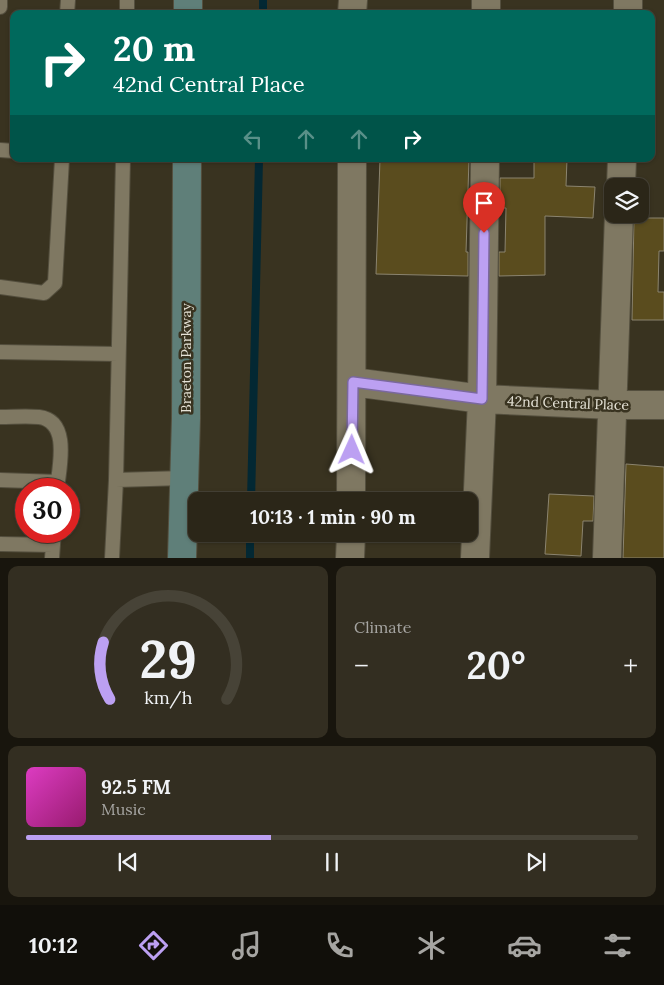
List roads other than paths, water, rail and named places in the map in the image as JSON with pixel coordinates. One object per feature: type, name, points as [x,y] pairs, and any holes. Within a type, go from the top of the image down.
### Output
[{"type":"main road","name":"Braeton Parkway","points":[[182,558],[188,162]]},
{"type":"street","points":[[351,492],[353,382],[352,162]]},
{"type":"street","points":[[476,558],[482,399],[485,162]]},
{"type":"street","points":[[621,178],[622,162]]},
{"type":"street","points":[[607,558],[619,223]]},
{"type":"street","name":"42nd Central Place","points":[[353,382],[482,399],[612,405],[664,404]]},
{"type":"street","points":[[350,558],[351,542]]},
{"type":"lane","points":[[0,0],[0,7]]},
{"type":"lane","points":[[0,287],[44,293],[55,283],[62,162]]},
{"type":"lane","points":[[112,558],[116,480],[123,162]]},
{"type":"lane","points":[[0,352],[118,354]]},
{"type":"lane","points":[[0,417],[41,417],[55,427],[60,444],[58,478]]},
{"type":"lane","points":[[116,480],[184,478]]},
{"type":"lane","points":[[0,480],[15,481]]},
{"type":"lane","points":[[0,544],[53,545]]},
{"type":"waterway","points":[[263,0],[263,10]]},
{"type":"waterway","points":[[251,492],[259,162]]},
{"type":"waterway","points":[[250,542],[250,558]]}]
